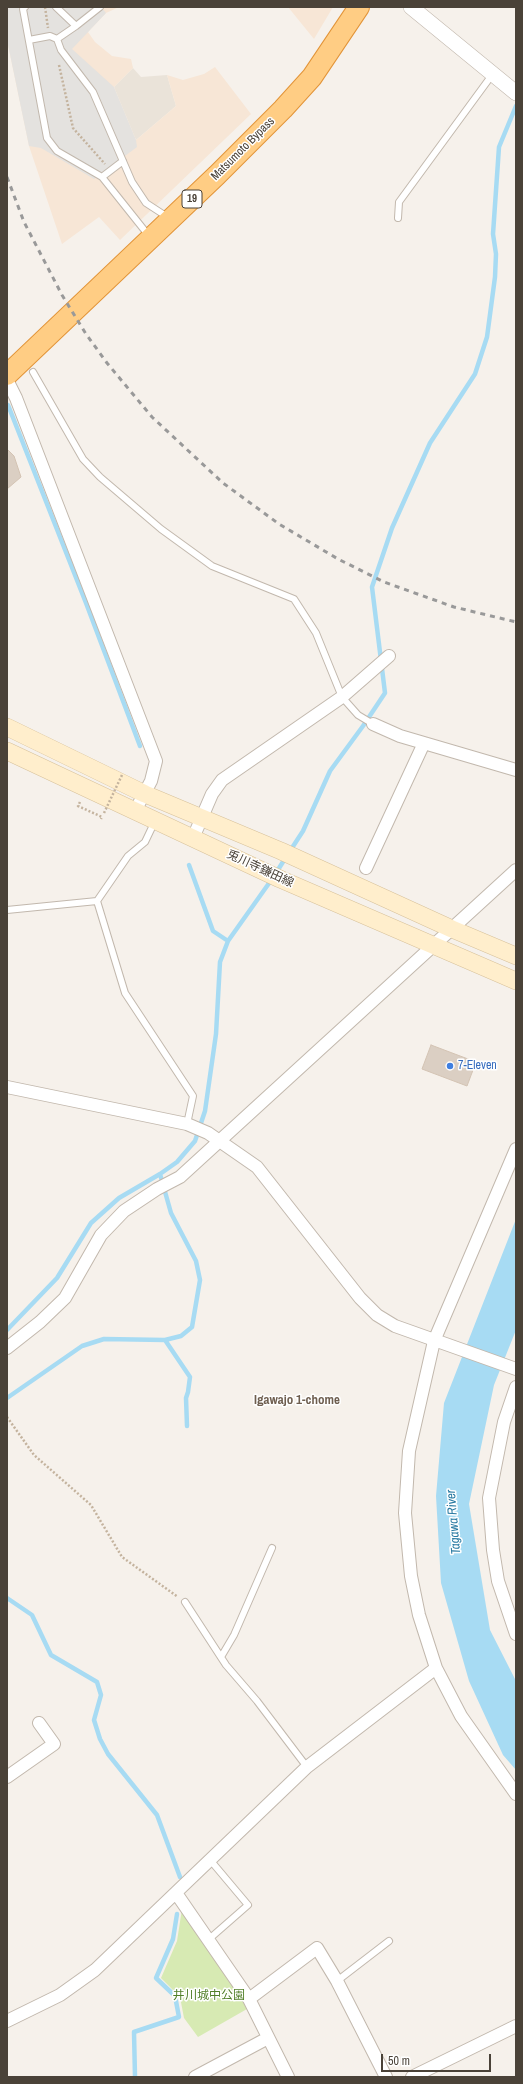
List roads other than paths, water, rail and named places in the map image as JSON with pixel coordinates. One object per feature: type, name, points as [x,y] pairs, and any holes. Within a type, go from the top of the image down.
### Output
[{"type":"highway","name":"Matsumoto Bypass","points":[[8,374],[217,175],[312,77],[359,7]]},
{"type":"main road","name":"兎川寺鎌田線","points":[[7,727],[145,794],[288,855],[452,929],[516,956]]},
{"type":"main road","name":"兎川寺鎌田線","points":[[7,751],[274,876],[433,947],[516,981]]},
{"type":"street","points":[[411,7],[515,92]]},
{"type":"street","points":[[8,374],[156,761],[145,794],[135,811]]},
{"type":"street","points":[[193,838],[212,794],[222,780],[342,697],[389,656]]},
{"type":"street","points":[[374,724],[400,736],[516,770]]},
{"type":"street","points":[[366,868],[424,743]]},
{"type":"street","points":[[7,1348],[40,1322],[65,1298],[101,1235],[124,1211],[157,1189],[180,1177],[516,870]]},
{"type":"street","points":[[7,1087],[190,1125],[208,1133],[257,1167],[360,1298],[377,1315],[395,1326],[516,1369]]},
{"type":"street","points":[[516,1149],[438,1342],[409,1451],[405,1513],[411,1576],[419,1615],[436,1668],[461,1716],[516,1794]]},
{"type":"street","points":[[516,1387],[504,1422],[489,1498],[493,1550],[498,1582],[516,1634]]},
{"type":"street","points":[[7,2021],[60,1995],[95,1970],[307,1767],[436,1668]]},
{"type":"street","points":[[7,1777],[54,1744],[39,1722]]},
{"type":"street","points":[[176,1893],[249,1999],[288,2077]]},
{"type":"street","points":[[249,1999],[317,1948],[338,1981],[386,2077]]},
{"type":"street","points":[[412,2077],[516,2026]]},
{"type":"street","points":[[195,2077],[268,2038]]},
{"type":"lane","points":[[25,7],[23,9],[46,138],[57,151],[102,177],[151,238]]},
{"type":"lane","points":[[56,7],[76,26]]},
{"type":"lane","points":[[57,39],[100,7]]},
{"type":"lane","points":[[29,40],[50,36],[57,39],[61,50],[93,92],[132,182],[146,203],[171,219]]},
{"type":"lane","points":[[398,218],[399,202],[493,74]]},
{"type":"lane","points":[[102,177],[123,161]]},
{"type":"lane","points":[[33,372],[83,458],[100,477],[161,528],[212,566],[294,599],[316,633],[342,697],[358,715],[374,724]]},
{"type":"lane","points":[[7,910],[97,901],[128,856],[146,842],[155,821]]},
{"type":"lane","points":[[97,901],[125,993],[193,1096],[190,1125]]},
{"type":"lane","points":[[221,1657],[234,1635],[272,1548]]},
{"type":"lane","points":[[185,1602],[221,1657],[257,1700],[307,1767]]},
{"type":"lane","points":[[208,1940],[248,1905],[211,1860]]},
{"type":"lane","points":[[338,1981],[389,1941]]},
{"type":"water","name":"Tagawa River","points":[[516,1219],[516,1330],[494,1385],[469,1504],[490,1630],[516,1681],[516,1770],[503,1755],[469,1681],[441,1583],[436,1496],[444,1403]]},
{"type":"waterway","points":[[290,851],[303,831],[330,771],[385,693],[372,587],[392,528],[430,443],[475,374],[487,337],[495,277],[496,254],[493,234],[499,147],[516,106]]},
{"type":"waterway","points":[[8,405],[86,603],[140,746]]},
{"type":"waterway","points":[[276,873],[286,857]]},
{"type":"waterway","points":[[189,865],[213,931],[228,941]]},
{"type":"waterway","points":[[7,1330],[57,1278],[91,1223],[119,1198],[160,1174],[177,1162],[195,1141],[205,1111],[216,1034],[220,962],[228,941],[272,879]]},
{"type":"waterway","points":[[7,1398],[82,1346],[104,1339],[165,1340],[181,1336],[192,1327],[200,1280],[196,1261],[171,1213],[160,1174]]},
{"type":"waterway","points":[[165,1340],[190,1377],[186,1398],[187,1426]]},
{"type":"waterway","points":[[7,1598],[32,1615],[51,1655],[97,1682],[101,1695],[94,1720],[100,1739],[108,1754],[157,1815],[180,1877]]},
{"type":"waterway","points":[[135,2077],[134,2032],[179,2017],[175,1996],[156,1978],[173,1939],[177,1914]]},
{"type":"railway","points":[[7,177],[24,222],[62,295],[86,334],[107,363],[152,417],[223,483],[279,524],[338,559],[384,582],[454,607],[516,622]]},
{"type":"place","name":"7-Eleven","points":[[450,1066]]},
{"type":"district","name":"Igawajo 1-chome","points":[[297,1401]]},
{"type":"park label","name":"井川城中公園","points":[[209,1996]]}]
